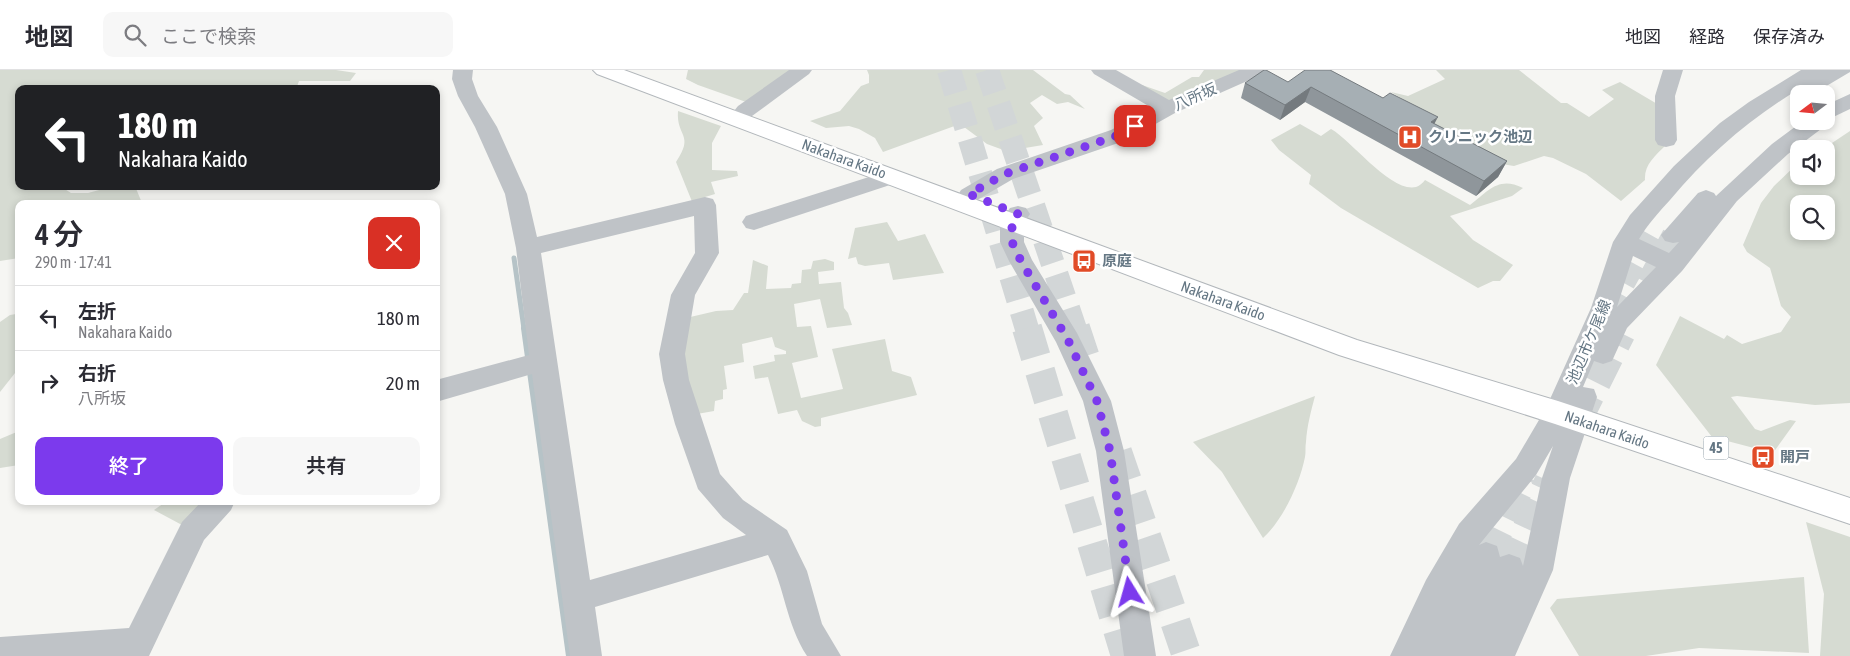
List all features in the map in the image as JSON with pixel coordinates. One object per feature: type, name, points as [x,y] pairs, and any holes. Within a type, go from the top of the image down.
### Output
[{"type":"main road","name":"Nakahara Kaido","points":[[604,70],[891,177],[1015,218],[1349,348],[1570,409],[1850,493]]},
{"type":"main road","name":"Nakahara Kaido","points":[[645,70],[745,111],[969,194],[1015,218]]},
{"type":"main road","name":"Nakahara Kaido","points":[[1570,409],[1850,511]]},
{"type":"street","points":[[463,70],[462,79],[468,96],[486,127],[516,194],[528,248],[542,361],[586,656]]},
{"type":"street","points":[[745,111],[802,70]]},
{"type":"street","points":[[1101,70],[1168,108]]},
{"type":"street","name":"八所坂","points":[[969,194],[1005,174],[1119,135],[1168,108],[1256,70]]},
{"type":"street","points":[[1666,140],[1665,96],[1674,74],[1673,70]]},
{"type":"street","name":"池辺市ケ尾線","points":[[1438,656],[1501,557],[1556,478],[1570,409],[1625,242],[1638,221],[1656,199],[1728,128],[1756,107],[1815,70]]},
{"type":"street","points":[[1664,232],[1689,185],[1746,132],[1804,90],[1841,70]]},
{"type":"street","points":[[1835,90],[1850,83]]},
{"type":"street","points":[[1835,109],[1850,100]]},
{"type":"street","points":[[1664,232],[1759,144],[1790,121]]},
{"type":"street","name":"池辺市ケ尾線","points":[[1469,656],[1501,557],[1526,467],[1570,409],[1617,323],[1673,265],[1729,196],[1780,149],[1805,130]]},
{"type":"street","points":[[754,222],[891,177]]},
{"type":"street","points":[[528,248],[705,205],[707,253],[683,295],[672,354],[676,380],[688,424],[708,480],[733,509],[776,540],[792,571],[808,630],[825,656]]},
{"type":"street","points":[[1015,218],[1012,242],[1068,340],[1097,401],[1110,451],[1140,656]]},
{"type":"street","points":[[1625,242],[1673,265]]},
{"type":"street","points":[[440,390],[542,361]]},
{"type":"street","points":[[0,652],[135,650],[193,531],[217,505]]},
{"type":"street","points":[[578,598],[776,540]]},
{"type":"street","name":"池辺市ケ尾線","points":[[1406,656],[1437,590],[1501,557]]},
{"type":"street","name":"池辺市ケ尾線","points":[[1499,656],[1501,557]]},
{"type":"shaded area","points":[[0,70],[336,70],[356,73],[350,81],[299,81],[298,85],[15,85],[15,190],[66,190],[71,193],[88,193],[99,190],[137,190],[141,200],[15,200],[15,259],[0,261]]},
{"type":"shaded area","points":[[688,70],[809,70],[749,103],[686,79]]},
{"type":"shaded area","points":[[867,70],[1033,70],[1065,94],[1070,95],[1085,109],[1068,102],[1057,104],[1042,95],[1030,103],[1043,118],[1034,126],[1043,145],[1006,151],[987,144],[960,124],[883,152],[875,138],[859,129],[849,126],[826,128],[810,121],[840,111],[861,86],[869,83]]},
{"type":"shaded area","points":[[1204,70],[1248,70],[1212,88],[1218,95],[1180,110],[1140,89],[1142,85],[1165,93],[1192,77],[1199,77]]},
{"type":"shaded area","points":[[1436,70],[1519,70],[1561,103],[1567,103],[1589,117],[1614,99],[1602,90],[1620,82],[1664,108],[1665,146],[1648,165],[1645,180],[1621,201],[1586,174],[1553,158],[1544,156],[1514,166],[1464,158],[1404,100],[1391,92],[1408,96],[1445,79]]},
{"type":"shaded area","points":[[678,111],[721,126],[712,143],[712,170],[737,171],[738,176],[711,182],[715,194],[705,197],[706,201],[693,204],[676,162],[684,146],[678,120]]},
{"type":"shaded area","points":[[1300,124],[1321,136],[1331,129],[1383,174],[1406,187],[1416,187],[1425,180],[1470,205],[1500,184],[1523,188],[1512,196],[1450,216],[1473,240],[1513,265],[1500,281],[1493,281],[1478,288],[1341,208],[1309,184],[1311,175],[1279,150],[1271,140]]},
{"type":"shaded area","points":[[1850,131],[1850,403],[1815,405],[1737,396],[1731,397],[1755,429],[1761,431],[1790,420],[1796,421],[1773,453],[1712,437],[1656,365],[1680,316],[1724,339],[1727,335],[1742,344],[1781,332],[1791,317],[1781,306],[1770,268],[1747,252],[1743,245],[1761,203],[1774,186],[1790,171],[1790,185],[1835,185],[1835,141]]},
{"type":"shaded area","points":[[887,222],[898,241],[925,234],[944,273],[893,280],[889,263],[865,266],[858,264],[856,257],[848,259],[855,228]]},
{"type":"shaded area","points":[[825,259],[834,262],[834,270],[818,272],[819,284],[841,282],[844,308],[852,325],[827,328],[820,299],[794,304],[797,327],[811,326],[818,357],[792,363],[801,398],[843,389],[832,349],[885,339],[892,371],[911,377],[917,395],[821,418],[821,426],[815,427],[802,421],[797,410],[778,414],[768,377],[755,379],[753,366],[775,361],[774,355],[786,354],[786,351],[775,347],[772,337],[742,344],[744,362],[724,366],[727,389],[723,390],[723,399],[715,401],[714,411],[697,414],[682,368],[686,318],[716,311],[733,310],[744,293],[748,293],[753,260],[768,266],[766,289],[791,288],[792,284],[801,283],[802,270],[811,269],[813,261]]},
{"type":"shaded area","points":[[15,314],[15,373],[0,392],[0,322],[10,315]]},
{"type":"shaded area","points":[[1315,396],[1307,430],[1303,467],[1295,489],[1284,511],[1263,538],[1222,472],[1193,442]]},
{"type":"shaded area","points":[[15,433],[15,466],[0,468],[0,439]]},
{"type":"shaded area","points":[[161,505],[202,505],[182,525],[154,510]]},
{"type":"shaded area","points":[[1806,522],[1850,537],[1850,656],[1820,656],[1824,594]]},
{"type":"shaded area","points":[[1804,577],[1809,653],[1699,648],[1646,656],[1579,656],[1550,608],[1557,599]]},
{"type":"building","points":[[1264,70],[1288,82],[1305,70],[1330,70],[1383,98],[1390,93],[1438,117],[1431,122],[1507,161],[1484,181],[1311,87],[1285,105],[1245,83]]},
{"type":"waterway","points":[[514,258],[524,329]]},
{"type":"waterway","points":[[524,328],[569,656]]},
{"type":"tunnel","points":[[949,70],[1027,329]]},
{"type":"tunnel","points":[[987,70],[1075,329]]},
{"type":"tunnel","points":[[1608,312],[1655,228]]},
{"type":"tunnel","points":[[1647,283],[1673,235]]},
{"type":"tunnel","points":[[1027,328],[1126,656]]},
{"type":"tunnel","points":[[1075,328],[1088,367]]},
{"type":"tunnel","points":[[1577,421],[1621,333]]},
{"type":"tunnel","points":[[1117,452],[1187,656]]},
{"type":"tunnel","points":[[1486,556],[1525,476]]},
{"type":"tunnel","points":[[1509,568],[1549,481]]},
{"type":"place","name":"クリニック池辺","points":[[1410,137]]},
{"type":"place","name":"原庭","points":[[1084,261]]},
{"type":"place","name":"開戸","points":[[1763,457]]},
{"type":"route","points":[[1130,592],[1110,451],[1097,401],[1068,340],[1021,261],[1012,242],[1012,222],[1018,214],[969,194],[1005,174],[1119,135],[1135,126]]}]
